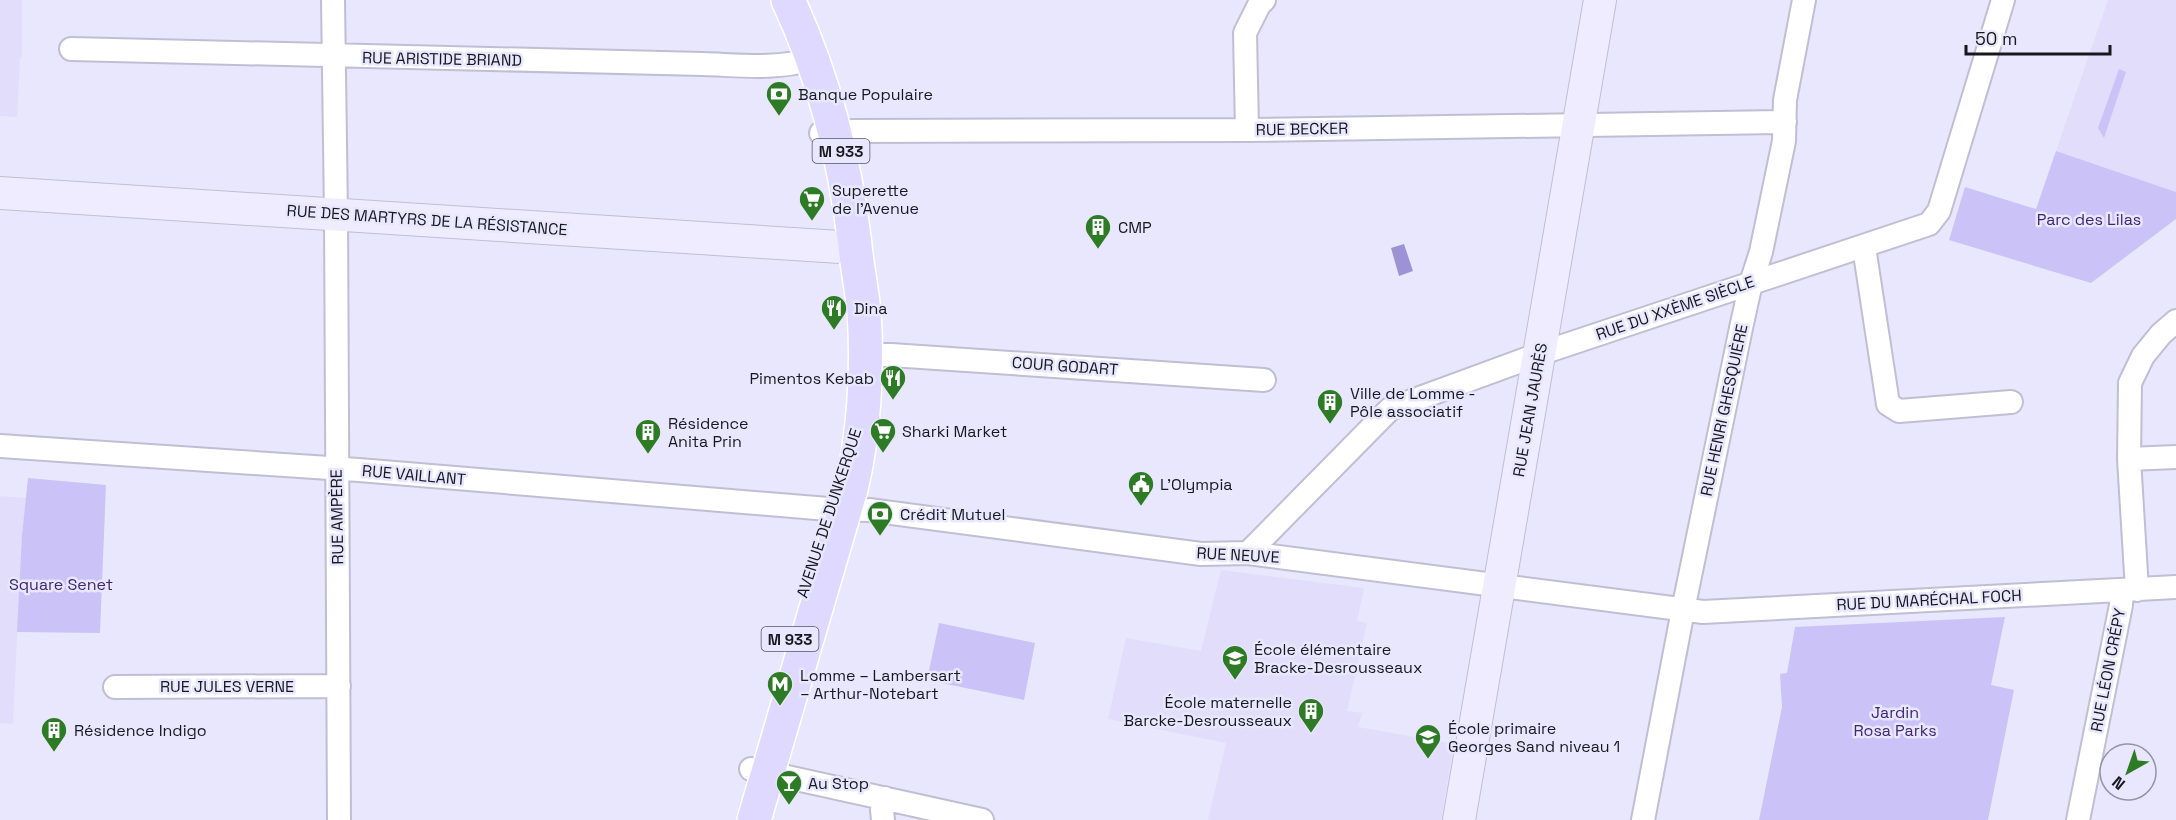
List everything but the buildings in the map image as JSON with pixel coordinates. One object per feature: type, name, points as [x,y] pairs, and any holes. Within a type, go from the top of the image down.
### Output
[{"type":"main road","name":"AVENUE DE DUNKERQUE","points":[[774,0],[804,62]]},
{"type":"main road","name":"AVENUE DE DUNKERQUE","points":[[739,820],[759,771],[836,509],[861,414],[866,355],[855,246],[828,132],[804,62],[788,0]]},
{"type":"main road","name":"AVENUE DE DUNKERQUE","points":[[754,820],[759,771]]},
{"type":"street","name":"RUE AMPÈRE","points":[[333,0],[339,820]]},
{"type":"street","points":[[1247,130],[1245,33],[1259,5],[1264,0]]},
{"type":"street","name":"RUE JEAN JAURÈS","points":[[1459,820],[1600,0]]},
{"type":"street","name":"RUE HENRI GHESQUIÈRE","points":[[1643,820],[1683,610],[1751,283],[1761,252],[1784,141],[1785,100],[1804,0]]},
{"type":"street","name":"RUE DU XXÈME SIÈCLE","points":[[1248,553],[1390,409],[1539,354],[1929,224],[1939,211],[2003,0]]},
{"type":"street","name":"RUE ARISTIDE BRIAND","points":[[71,49],[703,64],[804,62]]},
{"type":"street","name":"RUE BECKER","points":[[828,132],[1247,130],[1785,122]]},
{"type":"street","name":"RUE DES MARTYRS DE LA RÉSISTANCE","points":[[0,193],[840,247],[855,246]]},
{"type":"street","points":[[1864,247],[1888,404],[1899,411],[2011,402]]},
{"type":"street","name":"RUE LÉON CRÉPY","points":[[2078,820],[2120,611],[2129,590],[2130,383],[2143,356],[2161,334],[2176,321]]},
{"type":"street","name":"COUR GODART","points":[[866,355],[1264,380]]},
{"type":"street","name":"RUE VAILLANT","points":[[0,446],[337,469],[836,509]]},
{"type":"street","points":[[2130,459],[2176,457]]},
{"type":"street","name":"RUE NEUVE","points":[[836,509],[880,512],[1201,554],[1248,553],[1683,610]]},
{"type":"street","name":"RUE DU MARÉCHAL FOCH","points":[[1683,610],[1715,611],[2176,587]]},
{"type":"street","name":"RUE JULES VERNE","points":[[115,687],[339,686]]},
{"type":"street","points":[[759,771],[884,809],[982,820]]},
{"type":"shaded area","points":[[0,0],[22,0],[22,57],[20,58],[17,117],[0,116]]},
{"type":"shaded area","points":[[2108,0],[2176,0],[2176,192],[2056,151]]},
{"type":"shaded area","points":[[1404,244],[1413,271],[1399,276],[1391,248]]},
{"type":"shaded area","points":[[0,496],[26,498],[22,535],[13,724],[0,723]]},
{"type":"shaded area","name":"École élémentaire Bracke-Desrousseaux","points":[[1221,570],[1364,588],[1357,621],[1367,623],[1347,711],[1362,713],[1358,727],[1454,744],[1441,820],[1208,820],[1226,743],[1108,719],[1126,638],[1201,651]]},
{"type":"green space","points":[[2119,69],[2126,72],[2104,138],[2098,128]]},
{"type":"green space","name":"Parc des Lilas","points":[[2056,151],[2176,192],[2176,219],[2091,283],[1949,240],[1965,187],[2036,209]]},
{"type":"green space","name":"Square Senet","points":[[28,478],[106,485],[100,633],[17,632],[22,535]]},
{"type":"green space","name":"Jardin Rosa Parks","points":[[2005,617],[1991,685],[2014,690],[1988,820],[1759,820],[1782,707],[1780,674],[1787,673],[1795,627]]},
{"type":"green space","points":[[939,623],[1035,643],[1024,700],[927,680]]},
{"type":"place","name":"Banque Populaire","points":[[779,117]]},
{"type":"place","name":"Superette de l'Avenue","points":[[812,222]]},
{"type":"place","name":"CMP","points":[[1098,250]]},
{"type":"place","name":"Dina","points":[[834,331]]},
{"type":"place","name":"Pimentos Kebab","points":[[893,401]]},
{"type":"place","name":"Ville de Lomme - Pôle associatif","points":[[1330,425]]},
{"type":"place","name":"Sharki Market","points":[[883,454]]},
{"type":"place","name":"Résidence Anita Prin","points":[[648,455]]},
{"type":"place","name":"L'Olympia","points":[[1141,507]]},
{"type":"place","name":"Crédit Mutuel","points":[[880,537]]},
{"type":"place","name":"École élémentaire Bracke-Desrousseaux","points":[[1235,681]]},
{"type":"place","name":"Lomme – Lambersart – Arthur-Notebart","points":[[780,707]]},
{"type":"place","name":"École maternelle Barcke-Desrousseaux","points":[[1311,734]]},
{"type":"place","name":"Résidence Indigo","points":[[54,753]]},
{"type":"place","name":"École primaire Georges Sand niveau 1","points":[[1428,760]]},
{"type":"place","name":"Au Stop","points":[[789,806]]}]
